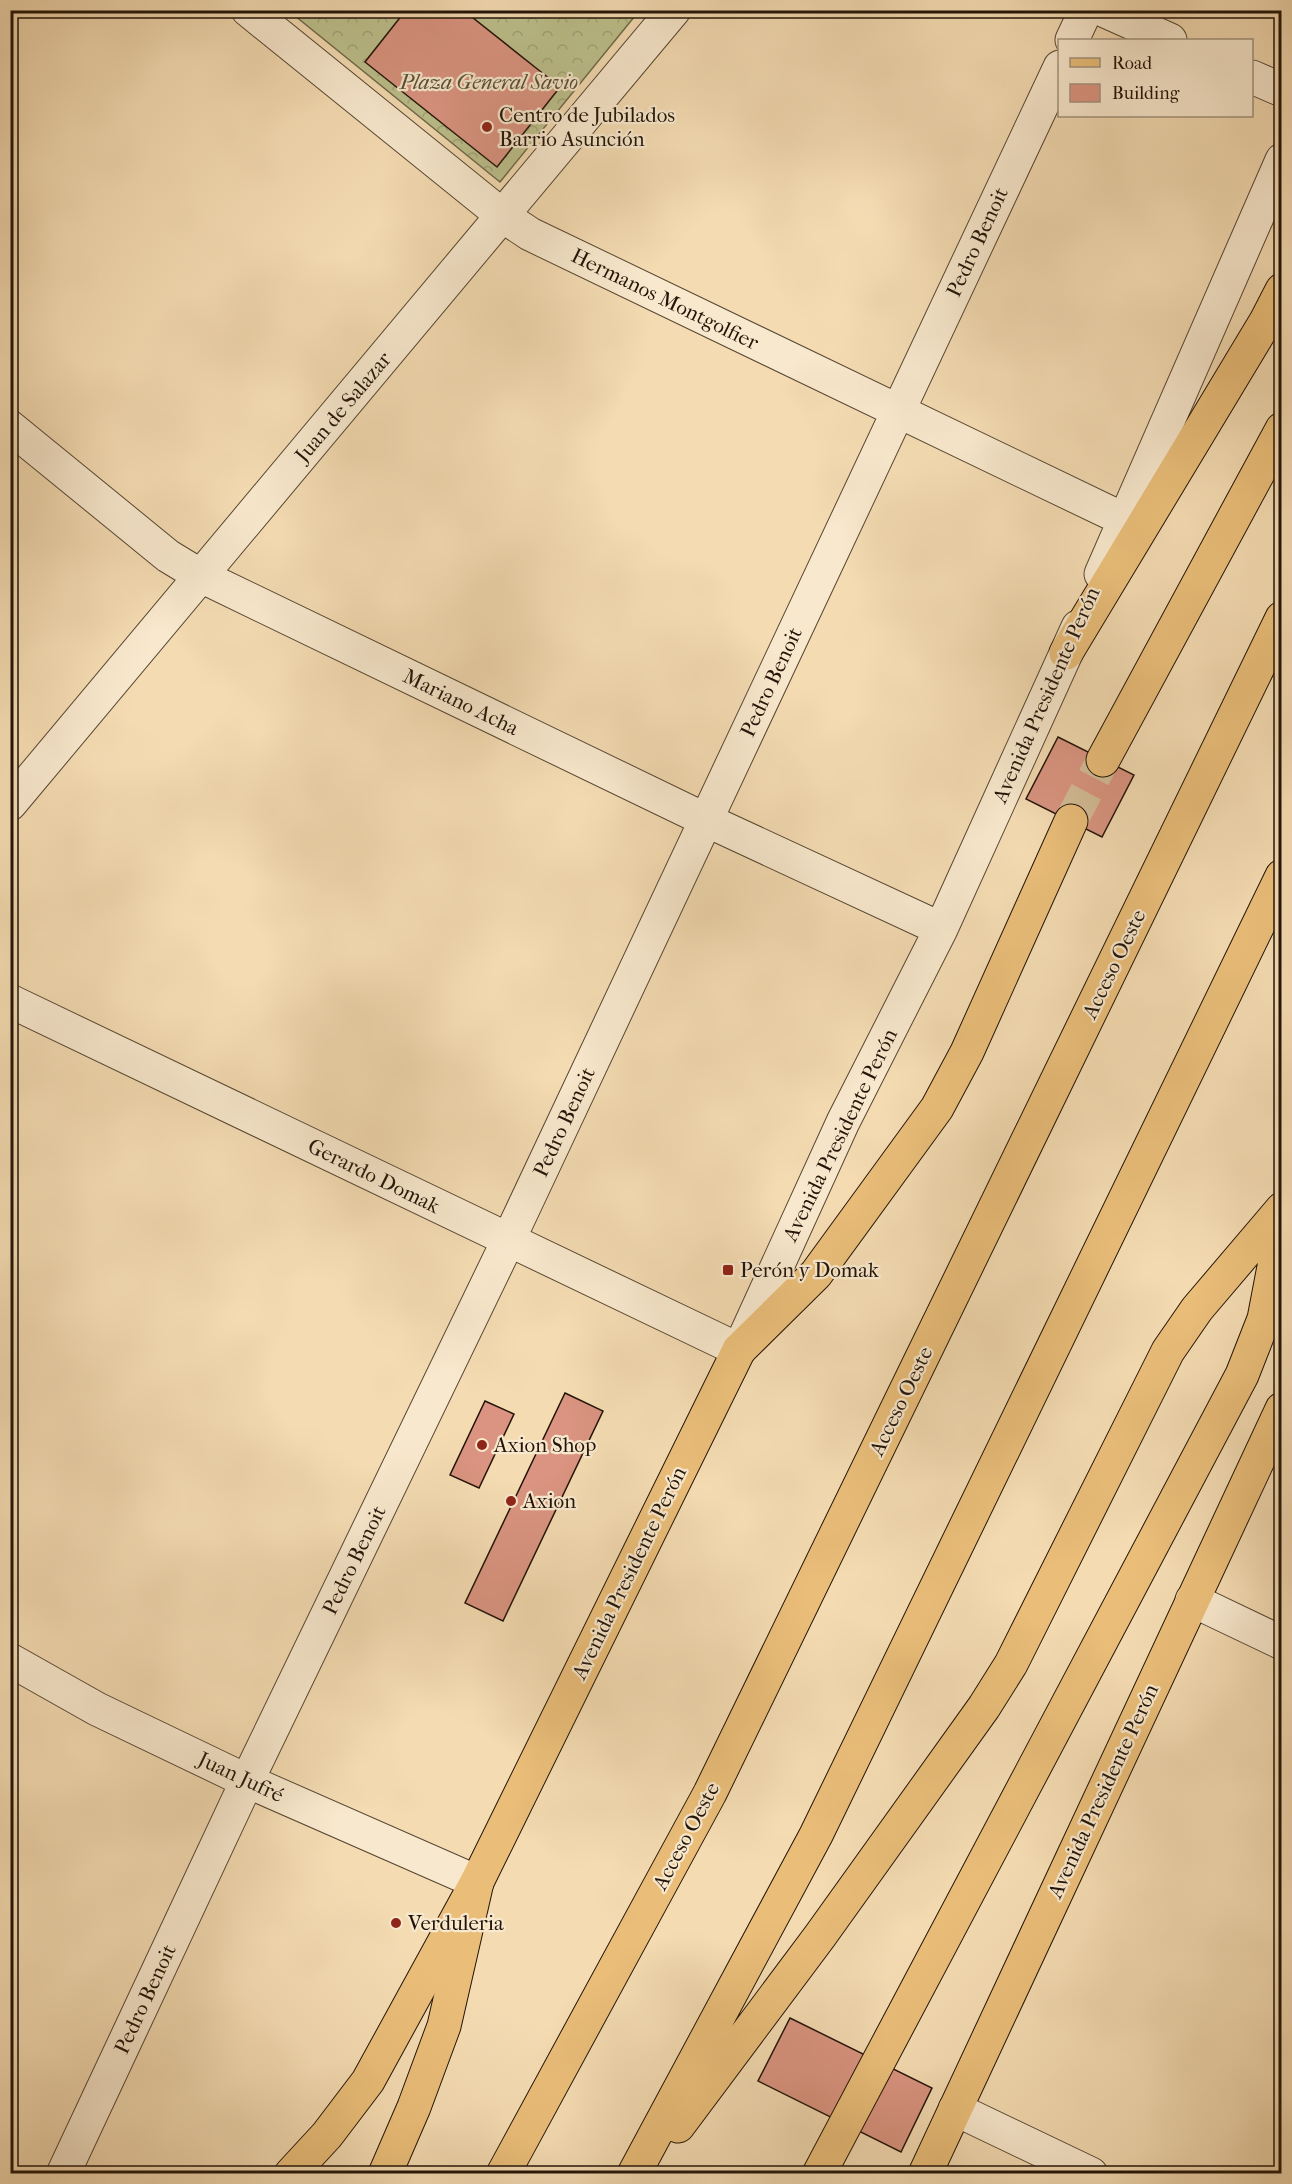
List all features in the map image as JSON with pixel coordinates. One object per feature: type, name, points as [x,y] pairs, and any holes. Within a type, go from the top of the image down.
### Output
[{"type":"main road","points":[[1066,653],[1266,321],[1281,290]]},
{"type":"main road","points":[[1103,760],[1281,429]]},
{"type":"main road","name":"Acceso Oeste","points":[[503,2174],[710,1793],[1281,618]]},
{"type":"main road","points":[[739,1350],[816,1274],[937,1108],[968,1052],[1071,821]]},
{"type":"main road","points":[[634,2174],[816,1835],[1281,876]]},
{"type":"main road","points":[[643,2174],[820,1936],[984,1707],[1011,1664],[1168,1351],[1197,1309],[1281,1209]]},
{"type":"main road","points":[[819,2174],[1242,1375],[1264,1318],[1281,1225]]},
{"type":"main road","name":"Avenida Presidente Perón","points":[[291,2174],[334,2127],[368,2081],[477,1882],[739,1350]]},
{"type":"main road","name":"Avenida Presidente Perón","points":[[925,2174],[1281,1409]]},
{"type":"main road","points":[[384,2174],[414,2107],[444,2026],[477,1882]]},
{"type":"main road","points":[[830,2174],[863,2091]]},
{"type":"street","name":"Hermanos Montgolfier","points":[[248,10],[503,216],[530,234],[1125,520]]},
{"type":"street","name":"Juan de Salazar","points":[[10,804],[674,10]]},
{"type":"street","points":[[1072,39],[1086,10]]},
{"type":"street","points":[[1103,10],[1168,39]]},
{"type":"street","name":"Pedro Benoit","points":[[63,2174],[247,1781],[508,1240],[1058,69]]},
{"type":"street","points":[[1253,78],[1281,90]]},
{"type":"street","name":"Avenida Presidente Perón","points":[[739,1350],[843,1122],[941,929],[1125,520],[1281,160]]},
{"type":"street","name":"Mariano Acha","points":[[10,427],[168,556],[201,576],[706,820],[941,929]]},
{"type":"street","name":"Gerardo Domak","points":[[10,1001],[739,1350]]},
{"type":"street","points":[[1192,1600],[1281,1642]]},
{"type":"street","name":"Juan Jufré","points":[[10,1660],[97,1709],[247,1781],[477,1882]]},
{"type":"street","points":[[955,2109],[1091,2174]]},
{"type":"green space","name":"Plaza General Savio","points":[[289,11],[639,11],[500,182]]},
{"type":"building","name":"Centro de Jubilados Barrio Asunción","points":[[406,10],[463,10],[560,87],[497,167],[365,62]]},
{"type":"building","points":[[1058,737],[1134,775],[1102,837],[1026,799]]},
{"type":"building","points":[[565,1393],[603,1411],[503,1621],[465,1603]]},
{"type":"building","name":"Axion Shop","points":[[485,1401],[514,1414],[479,1488],[450,1475]]},
{"type":"building","points":[[790,2018],[932,2088],[901,2152],[758,2081]]},
{"type":"tunnel","points":[[1071,821],[1103,760]]},
{"type":"place","name":"Centro de Jubilados Barrio Asunción","points":[[487,127]]},
{"type":"place","name":"Perón y Domak","points":[[728,1270]]},
{"type":"place","name":"Axion Shop","points":[[482,1445]]},
{"type":"place","name":"Axion","points":[[511,1501]]},
{"type":"place","name":"Verduleria","points":[[396,1923]]}]
